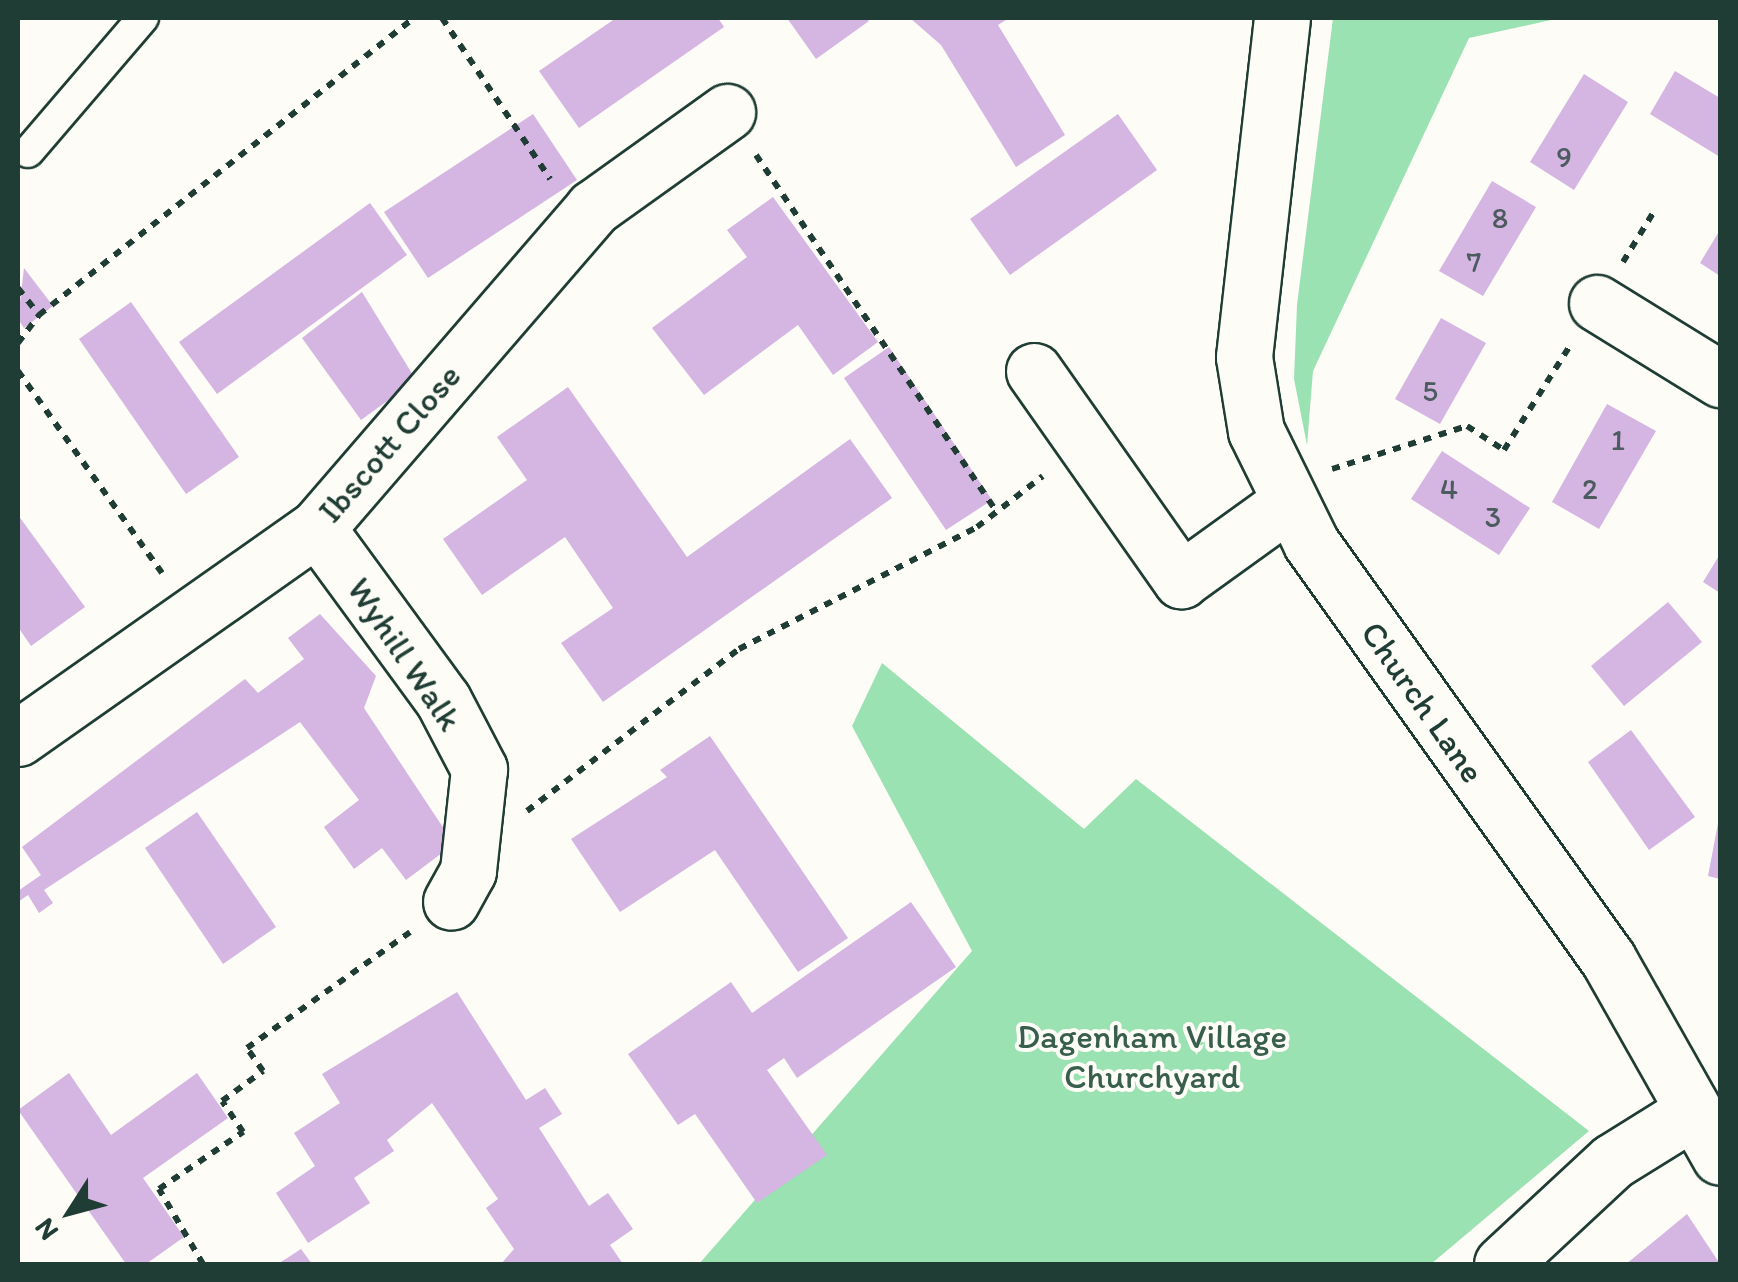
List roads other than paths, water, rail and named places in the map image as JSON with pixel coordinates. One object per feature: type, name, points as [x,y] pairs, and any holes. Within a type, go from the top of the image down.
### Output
[{"type":"street","name":"Church Lane","points":[[1282,18],[1244,357],[1256,431],[1308,487],[1608,959],[1720,1157]]},
{"type":"street","name":"Ibscott Close","points":[[18,738],[317,528],[593,208],[727,112]]},
{"type":"street","points":[[1597,303],[1720,379]]},
{"type":"street","points":[[1034,370],[1182,580],[1308,487]]},
{"type":"street","name":"Wyhill Walk","points":[[317,528],[443,700],[479,769],[468,871],[451,902]]},
{"type":"street","points":[[1502,1264],[1614,1161],[1692,1112]]},
{"type":"lane","points":[[28,152],[143,18]]},
{"type":"park label","name":"Dagenham Village Churchyard","points":[[1152,1056]]}]
